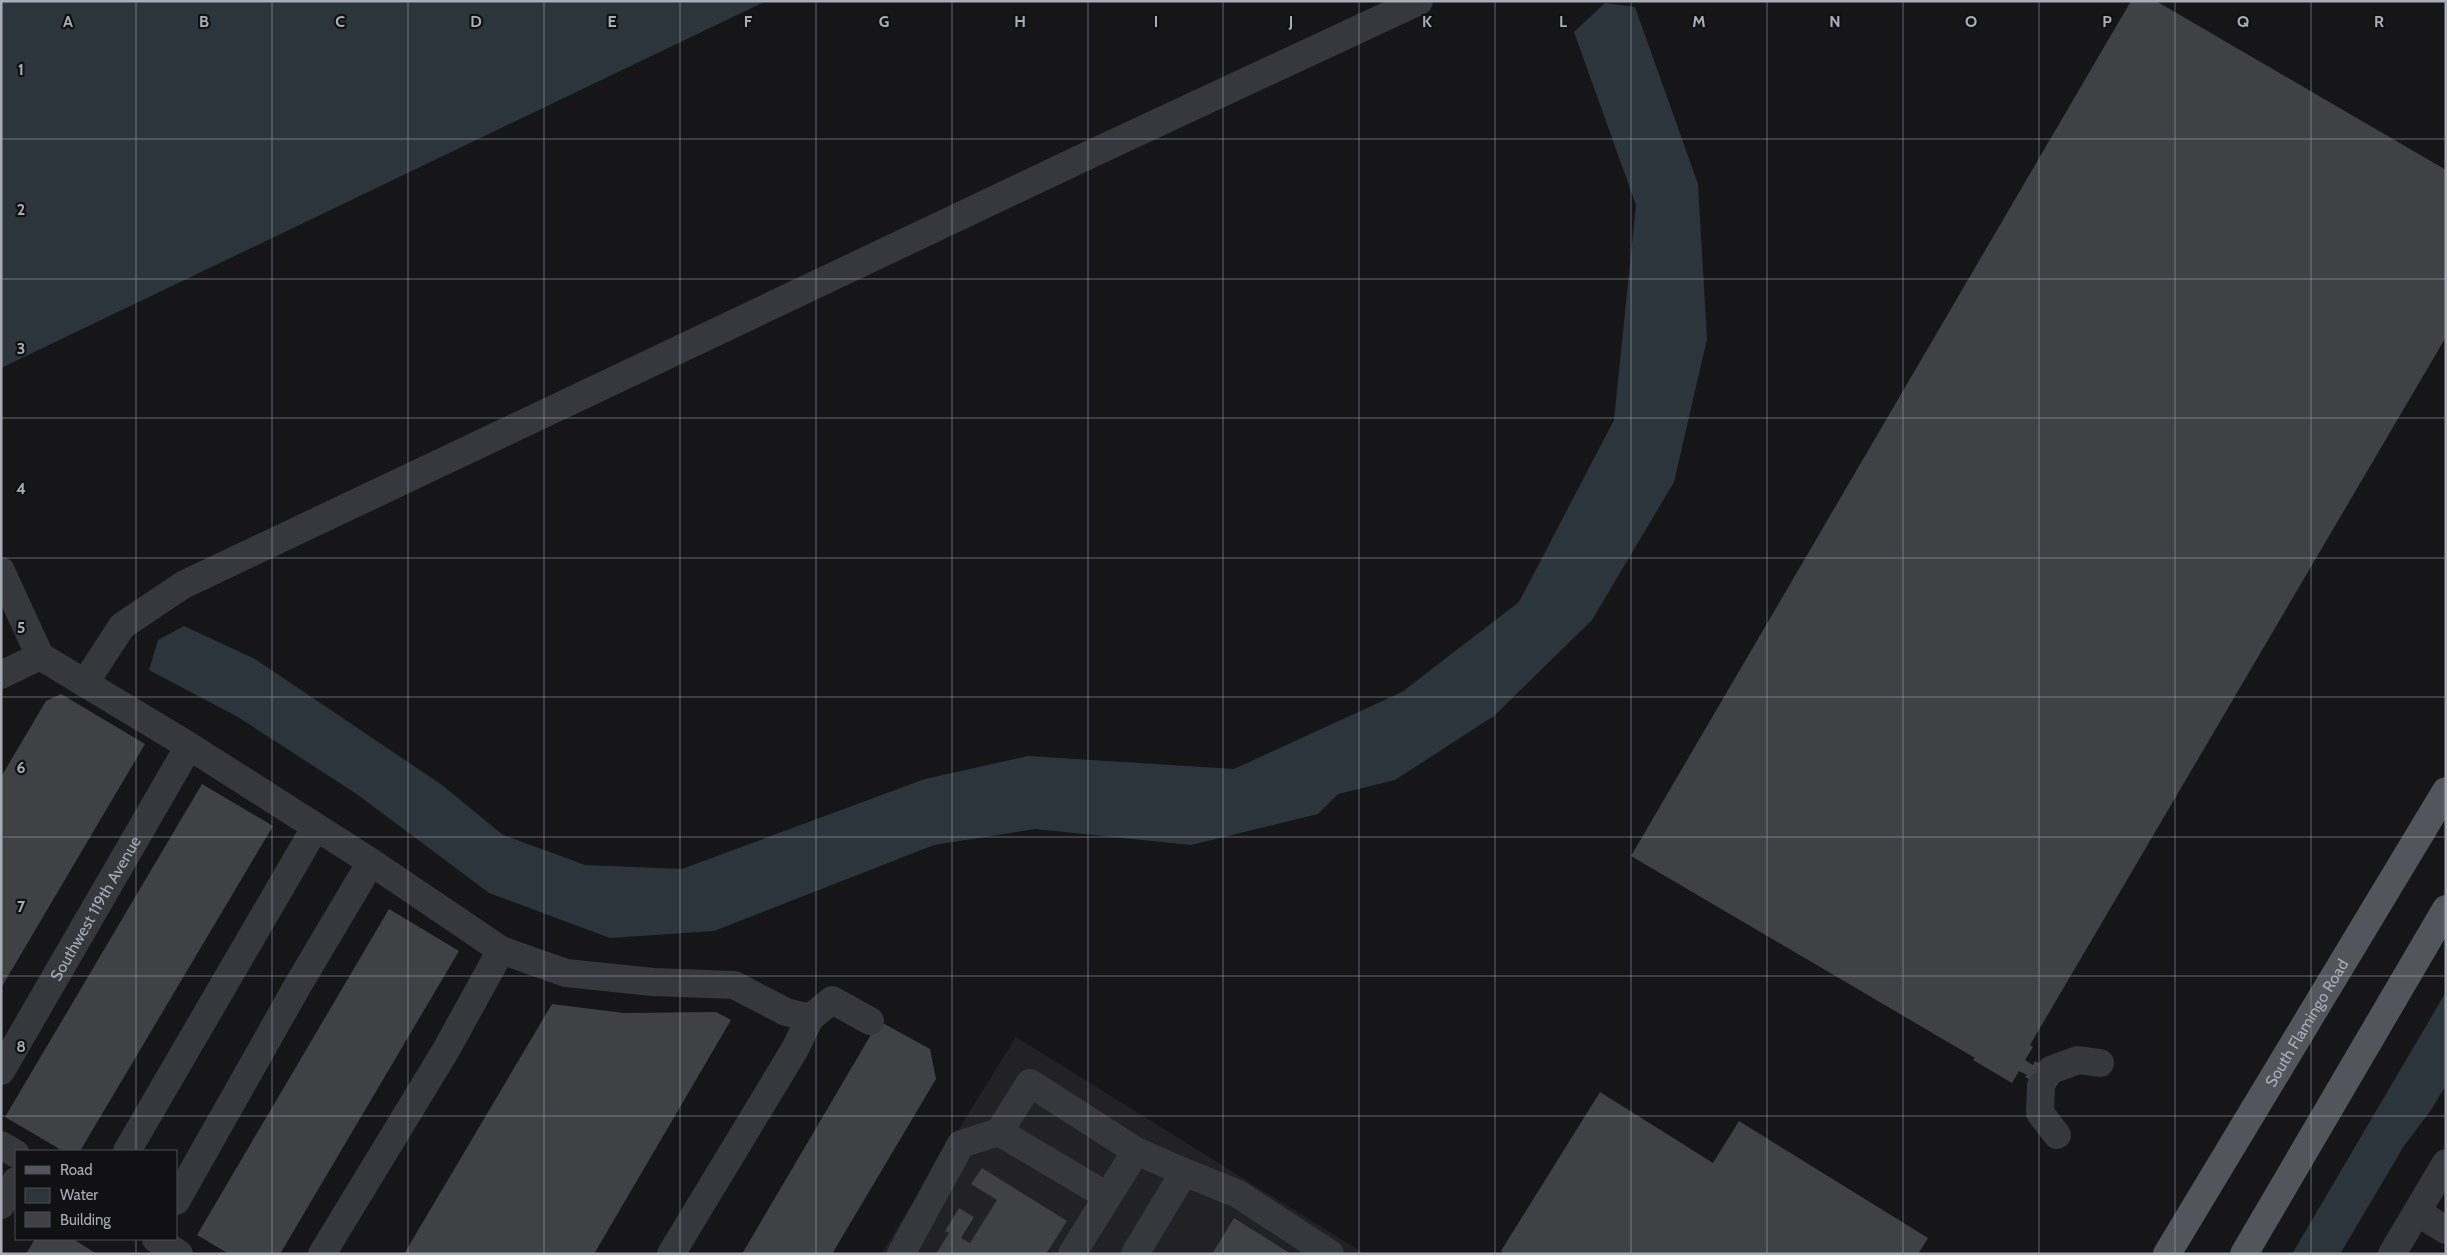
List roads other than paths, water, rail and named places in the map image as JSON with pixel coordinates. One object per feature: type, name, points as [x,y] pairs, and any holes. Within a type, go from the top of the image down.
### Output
[{"type":"main road","name":"South Flamingo Road","points":[[2167,1254],[2446,791]]},
{"type":"main road","points":[[2244,1254],[2446,909]]},
{"type":"street","points":[[85,683],[122,626],[183,585],[1068,165],[1419,1]]},
{"type":"street","points":[[1,570],[40,656],[189,746],[370,862],[501,950],[566,972],[652,982],[734,985],[786,1012],[810,1018]]},
{"type":"street","points":[[1,675],[40,656]]},
{"type":"street","name":"Southwest 119th Avenue","points":[[1,1071],[189,746]]},
{"type":"street","points":[[128,1150],[315,828]]},
{"type":"street","points":[[178,1198],[370,862]]},
{"type":"street","points":[[322,1254],[446,1050],[501,950]]},
{"type":"street","points":[[671,1254],[786,1064],[810,1018],[832,1000],[870,1022]]},
{"type":"street","points":[[2057,1135],[2040,1113],[2046,1078],[2078,1060],[2100,1063]]},
{"type":"street","points":[[901,1254],[961,1144],[999,1132],[1030,1083],[1136,1151],[1238,1194],[1330,1254]]},
{"type":"street","points":[[999,1132],[1107,1196]]},
{"type":"street","points":[[1,1145],[15,1153]]},
{"type":"street","points":[[1073,1253],[1136,1151]]},
{"type":"street","points":[[1134,1254],[1184,1172]]},
{"type":"street","points":[[2392,1254],[2417,1212],[2442,1179]]},
{"type":"street","points":[[1,1205],[15,1183]]},
{"type":"street","points":[[2417,1212],[2446,1230]]},
{"type":"street","points":[[158,1240],[179,1254]]},
{"type":"water","points":[[1,1],[766,1],[1,368]]},
{"type":"water","points":[[1605,3],[1635,7],[1698,184],[1707,339],[1674,482],[1592,620],[1494,716],[1395,780],[1338,794],[1318,814],[1191,845],[1035,829],[934,845],[714,931],[610,938],[489,893],[358,795],[238,717],[149,670],[158,640],[184,626],[255,659],[442,785],[503,835],[585,865],[682,869],[925,779],[1028,756],[1234,769],[1402,692],[1519,602],[1614,420],[1636,205],[1574,32]]},
{"type":"water","points":[[2446,992],[2446,1085],[2431,1110],[2404,1146],[2340,1254],[2292,1254]]}]
